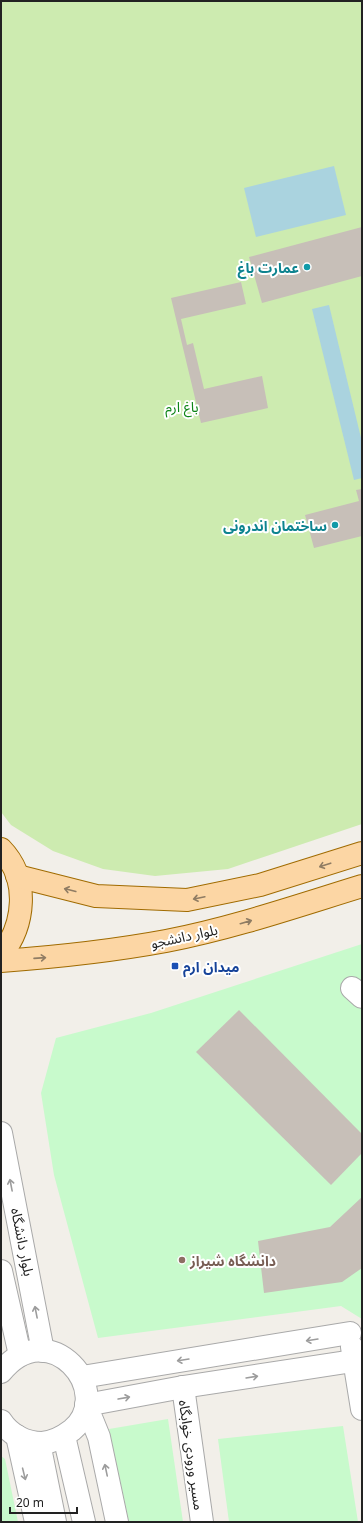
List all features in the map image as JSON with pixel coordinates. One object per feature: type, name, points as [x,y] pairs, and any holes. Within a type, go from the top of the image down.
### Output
[{"type":"main road","points":[[1,849],[6,854],[17,876],[21,899],[19,922],[10,943],[1,955]]},
{"type":"main road","points":[[17,876],[96,896],[187,900],[260,885],[362,853]]},
{"type":"main road","name":"بلوار دانشجو","points":[[1,961],[51,958],[167,940],[244,922],[362,886]]},
{"type":"street","name":"بلوار دانشگاه","points":[[1,1133],[43,1351]]},
{"type":"street","name":"بلوار دانشگاه","points":[[1,1271],[20,1355]]},
{"type":"street","points":[[82,1377],[356,1327],[353,1361],[362,1409]]},
{"type":"street","points":[[1,1372],[10,1362],[20,1355],[32,1351],[55,1353],[66,1359],[75,1367],[82,1377],[86,1391],[86,1405],[82,1417],[74,1428],[64,1436],[48,1443],[25,1441],[5,1427]]},
{"type":"street","points":[[86,1405],[183,1387],[353,1361]]},
{"type":"street","name":"مسیر ورودی خوابگاه","points":[[183,1387],[202,1522]]},
{"type":"street","points":[[86,1405],[99,1437],[117,1522]]},
{"type":"street","points":[[5,1427],[36,1522]]},
{"type":"street","points":[[64,1436],[84,1522]]},
{"type":"street","points":[[39,1443],[56,1522]]},
{"type":"green space","name":"باغ ارم","points":[[1,1],[362,1],[362,824],[228,869],[155,876],[103,869],[53,851],[11,825],[1,812]]},
{"type":"green space","points":[[362,944],[362,1319],[341,1306],[98,1338],[54,1175],[41,1093],[56,1038],[151,1013]]},
{"type":"green space","points":[[168,1419],[183,1522],[129,1522],[109,1429]]},
{"type":"green space","points":[[343,1426],[358,1522],[229,1522],[218,1439]]},
{"type":"green space","points":[[1,1456],[5,1459],[18,1522],[1,1522]]},
{"type":"water","points":[[334,166],[346,215],[256,237],[244,188]]},
{"type":"water","points":[[329,305],[362,442],[362,478],[354,480],[312,309]]},
{"type":"building","name":"عمارت باغ","points":[[362,227],[362,276],[262,303],[249,257]]},
{"type":"building","points":[[241,282],[246,304],[181,319],[187,345],[193,343],[204,389],[262,376],[268,408],[201,423],[171,298]]},
{"type":"building","name":"ساختمان اندرونی","points":[[362,489],[362,536],[314,548],[305,515],[359,501],[356,490]]},
{"type":"building","points":[[239,1010],[362,1134],[362,1153],[331,1185],[196,1052]]},
{"type":"building","points":[[362,1197],[362,1268],[342,1282],[264,1293],[258,1241],[330,1227]]},
{"type":"place","name":"عمارت باغ","points":[[307,267]]},
{"type":"place","name":"ساختمان اندرونی","points":[[335,525]]},
{"type":"place","name":"میدان ارم","points":[[175,966]]},
{"type":"place","name":"دانشگاه شیراز","points":[[182,1260]]}]
